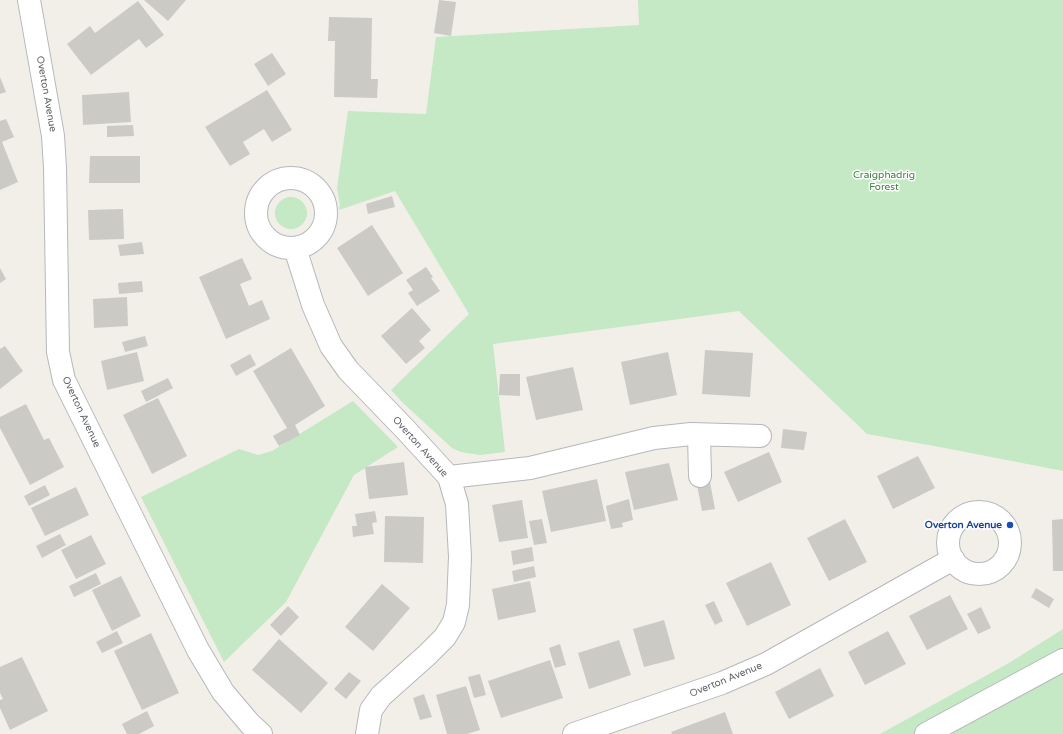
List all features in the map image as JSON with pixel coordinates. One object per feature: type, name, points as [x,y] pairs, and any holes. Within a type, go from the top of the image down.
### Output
[{"type":"street","name":"Overton Avenue","points":[[29,0],[53,136],[55,168],[58,352],[64,380],[198,650],[223,692],[250,724],[261,734]]},
{"type":"street","name":"Overton Avenue","points":[[295,248],[313,305],[332,346],[348,370],[449,477],[457,504],[460,557],[458,604],[454,622],[445,637],[432,651],[381,696],[371,710],[366,734]]},
{"type":"street","points":[[449,477],[530,468],[654,438],[699,434],[760,436]]},
{"type":"street","points":[[699,434],[700,476]]},
{"type":"street","name":"Overton Avenue","points":[[574,734],[722,683],[766,664],[953,559]]},
{"type":"street","points":[[926,734],[1063,660]]},
{"type":"green space","name":"Craigphadrig Forest","points":[[638,0],[1063,0],[1063,471],[867,434],[739,311],[493,344],[505,452],[480,455],[461,452],[452,448],[391,390],[469,314],[395,191],[339,210],[340,205],[337,188],[348,111],[426,114],[436,37],[639,25]]},
{"type":"green space","points":[[291,197],[300,200],[304,204],[307,213],[304,222],[300,226],[291,229],[282,226],[278,222],[275,213],[278,204],[282,200]]},
{"type":"green space","points":[[353,401],[398,447],[354,475],[286,602],[224,662],[141,497],[239,449],[258,455],[272,451]]},
{"type":"green space","points":[[1063,629],[1063,734],[880,734],[1009,663]]},
{"type":"building","points":[[144,0],[186,0],[168,21]]},
{"type":"building","points":[[439,0],[456,2],[451,36],[434,33]]},
{"type":"building","points":[[138,1],[164,35],[146,48],[139,39],[91,75],[67,44],[90,26],[95,33]]},
{"type":"building","points":[[329,17],[372,18],[371,79],[378,79],[377,98],[334,97],[335,41],[328,41]]},
{"type":"building","points":[[272,53],[286,74],[268,86],[254,64]]},
{"type":"building","points":[[0,77],[6,92],[0,94]]},
{"type":"building","points":[[267,90],[292,130],[272,142],[264,129],[243,142],[250,154],[230,166],[205,127]]},
{"type":"building","points":[[129,92],[131,122],[83,125],[82,95]]},
{"type":"building","points":[[6,119],[14,137],[2,142],[18,182],[0,190],[0,121]]},
{"type":"building","points":[[133,125],[134,136],[107,137],[107,126]]},
{"type":"building","points":[[90,156],[140,156],[140,183],[89,183]]},
{"type":"building","points":[[392,196],[395,207],[368,214],[366,204]]},
{"type":"building","points":[[123,209],[124,239],[89,240],[88,210]]},
{"type":"building","points":[[372,225],[403,273],[368,296],[337,248]]},
{"type":"building","points":[[142,242],[144,254],[120,256],[118,245]]},
{"type":"building","points":[[242,258],[252,279],[240,284],[249,306],[262,300],[270,319],[226,339],[199,277]]},
{"type":"building","points":[[426,267],[433,277],[431,278],[440,291],[417,306],[408,293],[413,290],[406,280]]},
{"type":"building","points":[[0,268],[6,279],[0,283]]},
{"type":"building","points":[[142,281],[143,292],[119,294],[118,283]]},
{"type":"building","points":[[127,297],[128,326],[94,328],[93,299]]},
{"type":"building","points":[[412,308],[431,330],[419,341],[425,348],[406,364],[381,336]]},
{"type":"building","points":[[145,336],[148,346],[125,352],[122,342]]},
{"type":"building","points":[[5,346],[23,371],[0,389],[0,349]]},
{"type":"building","points":[[291,348],[325,406],[295,425],[300,435],[279,446],[273,436],[287,428],[253,371]]},
{"type":"building","points":[[705,350],[753,353],[750,397],[702,394]]},
{"type":"building","points":[[137,352],[144,381],[107,390],[101,361]]},
{"type":"building","points":[[668,352],[677,395],[630,405],[621,362]]},
{"type":"building","points":[[250,354],[256,365],[236,376],[230,365]]},
{"type":"building","points":[[573,367],[583,410],[536,420],[526,377]]},
{"type":"building","points":[[500,374],[520,374],[520,396],[499,395]]},
{"type":"building","points":[[168,378],[173,388],[146,402],[141,391]]},
{"type":"building","points":[[158,398],[187,456],[152,474],[123,415]]},
{"type":"building","points":[[26,404],[44,440],[49,438],[64,467],[30,485],[0,428],[0,417]]},
{"type":"building","points":[[783,429],[807,432],[804,450],[781,448]]},
{"type":"building","points":[[769,452],[782,482],[738,502],[724,472]]},
{"type":"building","points":[[918,456],[935,488],[893,509],[877,476]]},
{"type":"building","points":[[404,462],[408,495],[369,499],[365,467]]},
{"type":"building","points":[[669,463],[678,500],[634,510],[625,472]]},
{"type":"building","points":[[597,479],[606,521],[551,532],[542,491]]},
{"type":"building","points":[[710,482],[715,509],[702,511],[697,485]]},
{"type":"building","points":[[45,485],[50,495],[29,506],[24,496]]},
{"type":"building","points":[[76,487],[89,515],[45,536],[31,508]]},
{"type":"building","points":[[629,499],[633,520],[622,523],[623,527],[611,529],[606,506]]},
{"type":"building","points":[[522,500],[528,538],[499,542],[492,505]]},
{"type":"building","points":[[375,511],[377,522],[372,523],[374,534],[353,537],[352,526],[357,526],[355,514]]},
{"type":"building","points":[[385,516],[424,517],[423,563],[384,562]]},
{"type":"building","points":[[542,519],[547,543],[534,545],[529,521]]},
{"type":"building","points":[[845,519],[867,562],[829,581],[807,538]]},
{"type":"building","points":[[1063,519],[1063,571],[1053,571],[1052,520]]},
{"type":"building","points":[[60,534],[66,545],[42,558],[36,546]]},
{"type":"building","points":[[91,535],[106,564],[76,579],[61,550]]},
{"type":"building","points":[[532,547],[534,561],[513,565],[511,551]]},
{"type":"building","points":[[771,562],[791,605],[747,626],[726,583]]},
{"type":"building","points":[[534,566],[536,577],[514,582],[512,571]]},
{"type":"building","points":[[96,573],[101,584],[74,597],[69,586]]},
{"type":"building","points":[[121,576],[141,616],[112,631],[92,590]]},
{"type":"building","points":[[530,581],[536,612],[498,620],[492,589]]},
{"type":"building","points":[[382,584],[410,608],[373,651],[345,627]]},
{"type":"building","points":[[1036,588],[1054,599],[1049,608],[1031,597]]},
{"type":"building","points":[[950,595],[968,629],[927,650],[909,616]]},
{"type":"building","points":[[714,601],[723,621],[715,625],[705,605]]},
{"type":"building","points":[[288,606],[299,617],[281,636],[270,625]]},
{"type":"building","points":[[981,607],[991,628],[978,634],[967,614]]},
{"type":"building","points":[[664,620],[675,659],[644,667],[633,629]]},
{"type":"building","points":[[117,631],[123,643],[102,653],[96,642]]},
{"type":"building","points":[[888,631],[906,664],[865,685],[848,652]]},
{"type":"building","points":[[151,633],[179,693],[142,710],[114,651]]},
{"type":"building","points":[[279,639],[328,683],[301,713],[252,670]]},
{"type":"building","points":[[619,640],[631,675],[589,689],[578,653]]},
{"type":"building","points":[[560,644],[566,665],[555,668],[549,648]]},
{"type":"building","points":[[22,657],[48,711],[10,730],[0,708],[0,700],[3,699],[0,693],[0,667]]},
{"type":"building","points":[[550,660],[563,698],[501,718],[488,681]]},
{"type":"building","points":[[820,668],[834,696],[789,719],[775,692]]},
{"type":"building","points":[[349,672],[361,681],[346,699],[334,689]]},
{"type":"building","points":[[480,674],[486,695],[474,698],[468,677]]},
{"type":"building","points":[[466,686],[480,730],[467,734],[447,734],[436,695]]},
{"type":"building","points":[[424,694],[432,717],[420,720],[413,698]]},
{"type":"building","points":[[147,711],[154,726],[139,734],[127,734],[122,724]]},
{"type":"building","points":[[725,712],[733,734],[672,734],[671,732]]},
{"type":"place","name":"Overton Avenue","points":[[1010,525]]}]
